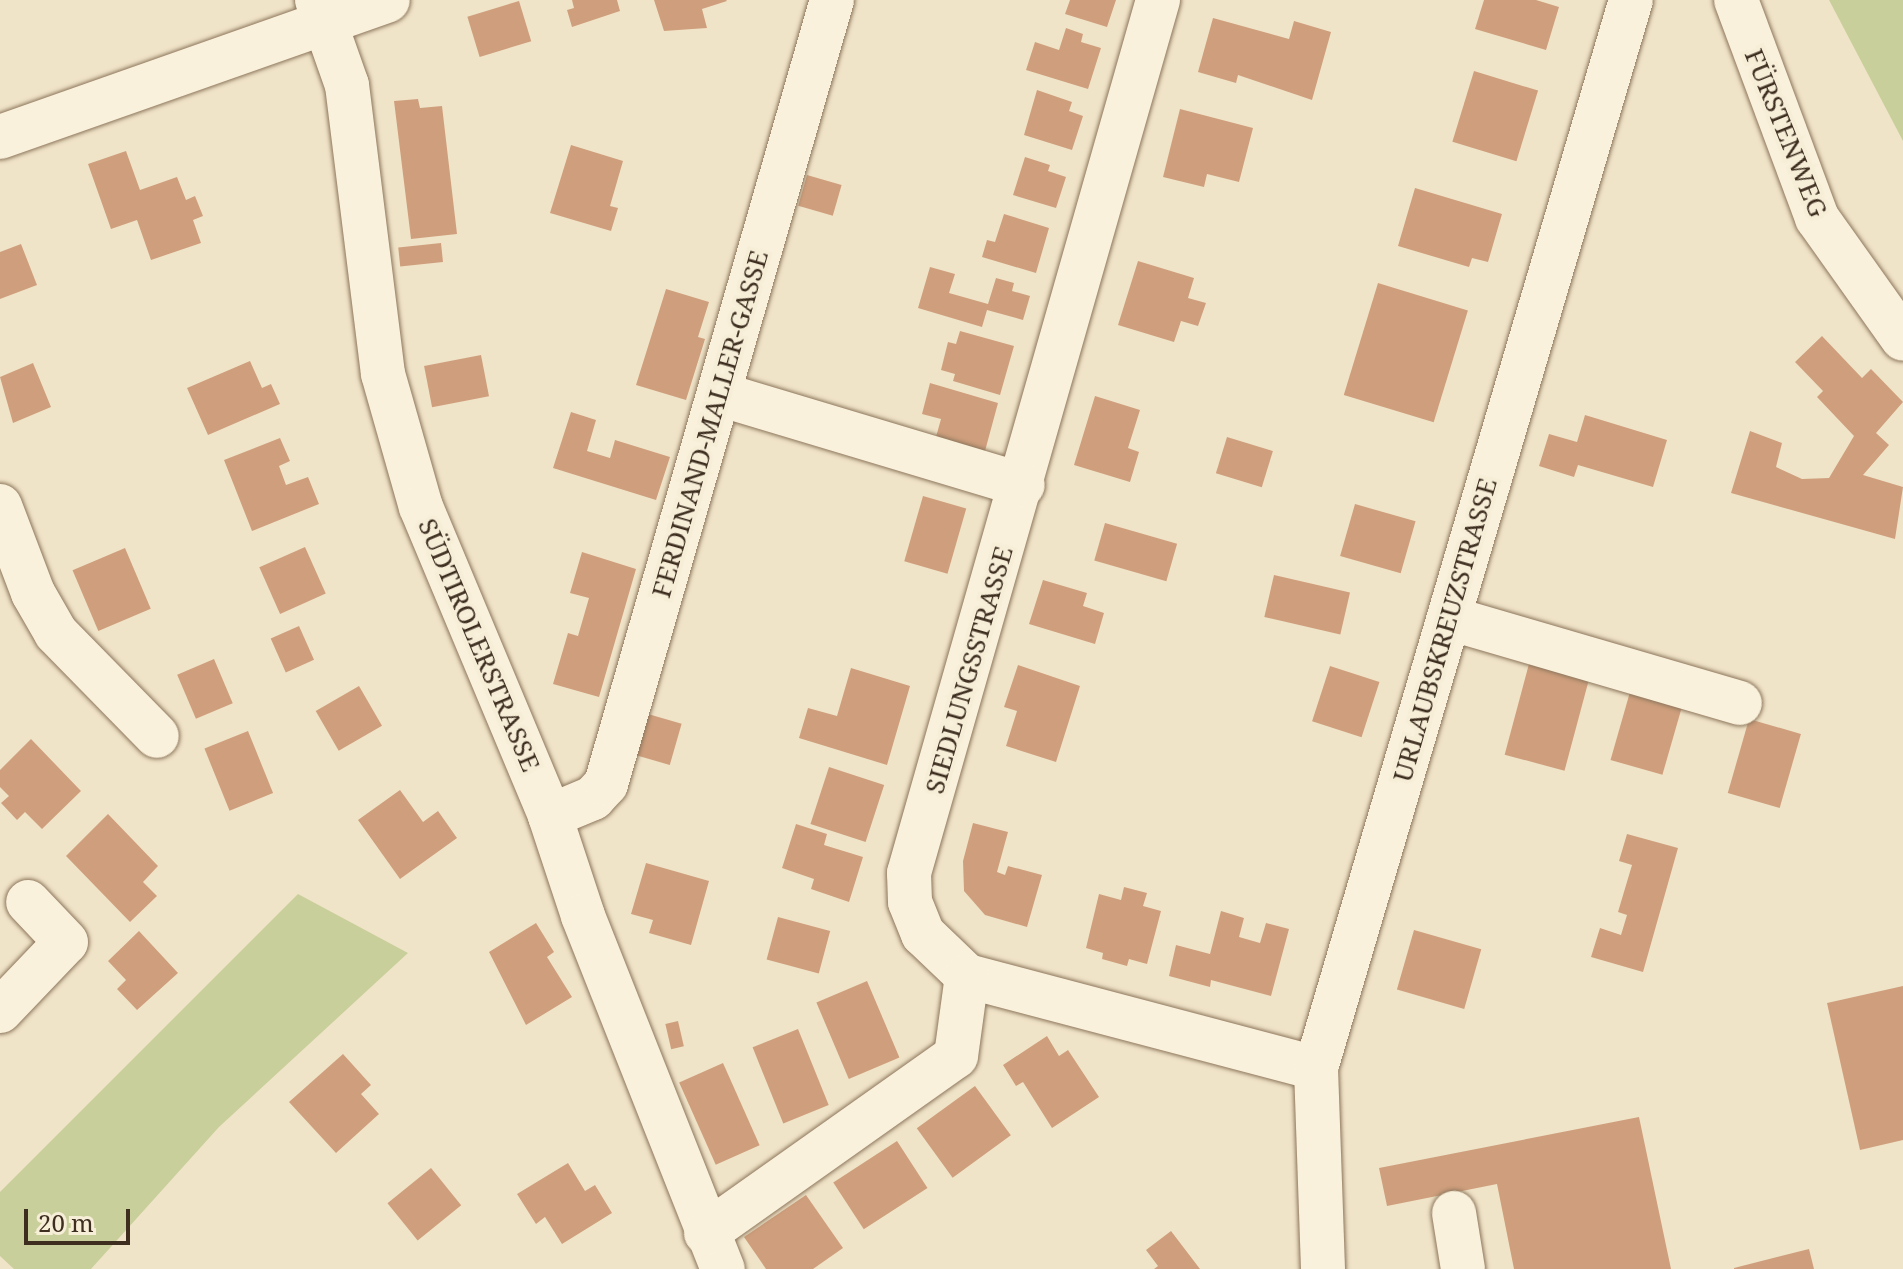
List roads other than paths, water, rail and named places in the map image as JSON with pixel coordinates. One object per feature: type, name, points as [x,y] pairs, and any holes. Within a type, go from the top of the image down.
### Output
[{"type":"street","points":[[0,137],[321,10],[388,0]]},
{"type":"street","name":"FERDINAND-MALLER-GASSE","points":[[550,816],[593,798],[606,784],[832,0]]},
{"type":"street","name":"SIEDLUNGSSTRASSE","points":[[1158,0],[1023,485],[909,873],[910,902],[923,934],[967,976],[1316,1068]]},
{"type":"street","name":"URLAUBSKREUZSTRASSE","points":[[1323,1269],[1316,1068],[1631,0]]},
{"type":"street","name":"FÜRSTENWEG","points":[[1736,0],[1758,71],[1817,218],[1903,339]]},
{"type":"street","name":"SÜDTIROLERSTRASSE","points":[[321,10],[347,85],[383,374],[421,507],[550,816],[583,916],[714,1251]]},
{"type":"street","points":[[719,394],[1023,485]]},
{"type":"street","points":[[0,506],[16,599],[56,633],[157,736]]},
{"type":"street","points":[[1449,618],[1740,703]]},
{"type":"street","points":[[0,1011],[66,942],[28,902]]},
{"type":"street","points":[[714,1251],[956,1056],[967,976]]},
{"type":"street","points":[[1454,1213],[1463,1269]]}]
